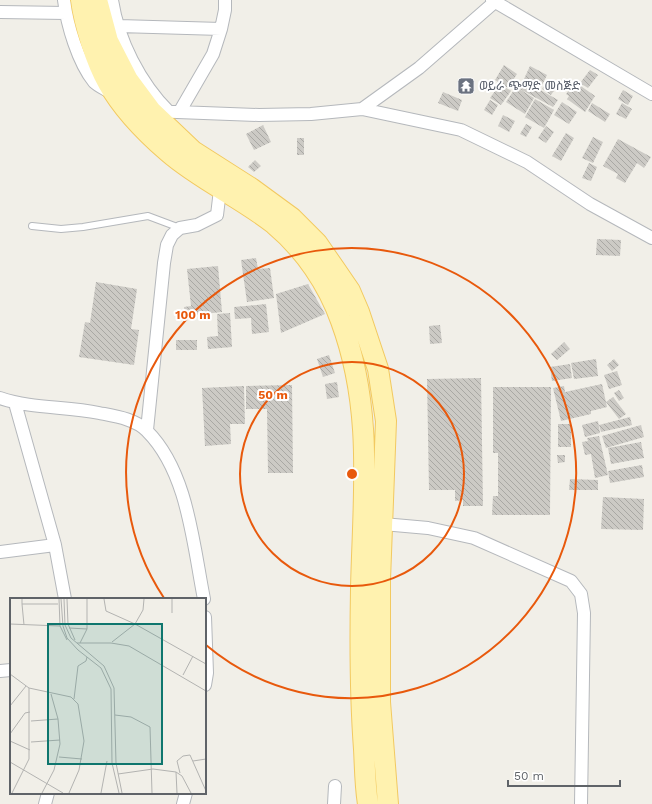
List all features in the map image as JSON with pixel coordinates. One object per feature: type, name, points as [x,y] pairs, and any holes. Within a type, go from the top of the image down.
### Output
[{"type":"main road","points":[[81,0],[82,14],[107,82],[136,119],[168,152],[220,190],[274,225],[302,252],[321,276],[341,320],[357,374],[364,423],[365,505],[361,589],[361,710],[368,804]]},
{"type":"main road","points":[[97,0],[108,41],[128,80],[167,111],[193,151],[251,188],[292,218],[317,243],[350,291],[359,312],[378,369],[386,421],[380,580],[380,702],[388,804]]},
{"type":"street","points":[[64,0],[72,35],[85,66],[95,83],[117,95]]},
{"type":"street","points":[[112,0],[119,26],[142,78],[156,99],[167,111],[274,115],[311,114],[362,109],[462,130],[527,162],[590,204],[652,238]]},
{"type":"street","points":[[167,111],[213,54],[221,29],[225,10],[225,0]]},
{"type":"street","points":[[362,109],[419,68],[495,0],[652,94]]},
{"type":"street","points":[[0,12],[66,13]]},
{"type":"street","points":[[119,26],[221,29]]},
{"type":"street","points":[[147,430],[167,245],[172,235],[180,228],[197,225],[217,215],[220,190]]},
{"type":"street","points":[[0,398],[15,403],[98,413],[132,422],[147,430],[172,464],[188,514],[204,598]]},
{"type":"street","points":[[15,403],[55,545],[65,598]]},
{"type":"street","points":[[383,524],[428,528],[474,538],[571,581],[581,594],[584,613],[581,804]]},
{"type":"street","points":[[0,552],[55,545]]},
{"type":"street","points":[[206,645],[206,679]]},
{"type":"street","points":[[0,671],[10,670]]},
{"type":"street","points":[[334,804],[336,786]]},
{"type":"street","points":[[45,804],[48,794]]},
{"type":"street","points":[[183,804],[186,794]]},
{"type":"lane","points":[[32,226],[61,229],[83,227],[148,216],[180,228]]},
{"type":"building","points":[[504,65],[517,74],[508,88],[495,80]]},
{"type":"building","points":[[530,66],[547,75],[541,87],[524,79]]},
{"type":"building","points":[[590,70],[598,75],[588,88],[580,83]]},
{"type":"building","points":[[523,80],[558,100],[553,107],[518,88]]},
{"type":"building","points":[[547,80],[557,86],[551,95],[542,89]]},
{"type":"building","points":[[575,82],[595,96],[585,112],[567,99],[569,96],[566,94]]},
{"type":"building","points":[[500,84],[511,91],[501,105],[490,98]]},
{"type":"building","points":[[516,87],[534,98],[525,114],[506,102]]},
{"type":"building","points":[[623,90],[633,96],[628,105],[618,99]]},
{"type":"building","points":[[443,92],[462,100],[458,111],[438,103]]},
{"type":"building","points":[[535,99],[554,110],[544,128],[525,117]]},
{"type":"building","points":[[490,100],[498,105],[492,115],[484,110]]},
{"type":"building","points":[[562,102],[577,112],[569,124],[554,115]]},
{"type":"building","points":[[592,103],[610,114],[605,122],[588,111]]},
{"type":"building","points":[[622,103],[632,109],[626,119],[616,114]]},
{"type":"building","points":[[503,115],[515,121],[509,132],[498,126]]},
{"type":"building","points":[[526,124],[532,127],[526,137],[520,134]]},
{"type":"building","points":[[263,125],[271,142],[254,150],[246,134]]},
{"type":"building","points":[[546,126],[554,132],[546,143],[538,138]]},
{"type":"building","points":[[566,133],[574,138],[561,161],[552,156]]},
{"type":"building","points":[[593,137],[603,142],[593,163],[582,158]]},
{"type":"building","points":[[297,138],[304,138],[304,155],[297,155]]},
{"type":"building","points":[[618,139],[651,157],[644,168],[637,163],[625,183],[616,178],[618,174],[603,166]]},
{"type":"building","points":[[255,160],[261,166],[254,172],[248,167]]},
{"type":"building","points":[[589,163],[597,167],[591,181],[582,178]]},
{"type":"building","points":[[597,239],[621,240],[620,256],[596,255]]},
{"type":"building","points":[[256,258],[258,269],[270,268],[274,298],[247,302],[241,260]]},
{"type":"building","points":[[218,266],[222,312],[185,316],[184,307],[191,306],[187,269]]},
{"type":"building","points":[[96,282],[137,289],[131,329],[139,330],[134,365],[79,357],[85,322],[90,323]]},
{"type":"building","points":[[308,284],[325,314],[281,333],[276,294]]},
{"type":"building","points":[[266,304],[269,332],[252,334],[251,318],[235,319],[234,307]]},
{"type":"building","points":[[230,313],[232,347],[208,349],[207,337],[218,336],[217,314]]},
{"type":"building","points":[[440,325],[442,343],[430,344],[429,326]]},
{"type":"building","points":[[176,340],[197,340],[197,350],[176,350]]},
{"type":"building","points":[[564,342],[570,349],[557,360],[551,354]]},
{"type":"building","points":[[329,355],[335,373],[323,377],[317,359]]},
{"type":"building","points":[[596,359],[598,376],[574,379],[571,363]]},
{"type":"building","points":[[614,359],[619,365],[612,371],[607,365]]},
{"type":"building","points":[[570,364],[572,378],[552,381],[550,367]]},
{"type":"building","points":[[617,371],[622,385],[609,389],[604,375]]},
{"type":"building","points":[[481,378],[483,506],[463,506],[463,500],[455,501],[455,490],[429,490],[427,379]]},
{"type":"building","points":[[337,382],[339,397],[327,399],[325,384]]},
{"type":"building","points":[[602,384],[607,407],[591,411],[591,414],[561,421],[553,388],[564,386],[565,392]]},
{"type":"building","points":[[292,385],[293,473],[268,473],[267,409],[246,409],[246,386]]},
{"type":"building","points":[[244,386],[245,424],[230,424],[231,444],[205,446],[202,388]]},
{"type":"building","points":[[493,387],[551,387],[550,515],[492,515],[493,496],[498,496],[498,453],[493,453]]},
{"type":"building","points":[[619,390],[624,398],[619,401],[614,393]]},
{"type":"building","points":[[613,397],[626,414],[619,419],[606,402]]},
{"type":"building","points":[[630,417],[632,425],[601,432],[599,425]]},
{"type":"building","points":[[598,421],[600,433],[585,437],[582,425]]},
{"type":"building","points":[[558,424],[571,424],[571,447],[558,447]]},
{"type":"building","points":[[641,425],[644,437],[606,448],[602,436]]},
{"type":"building","points":[[599,436],[608,475],[595,478],[591,454],[585,455],[582,442],[588,441],[587,438]]},
{"type":"building","points":[[641,442],[644,458],[611,464],[608,448]]},
{"type":"building","points":[[557,455],[565,455],[565,462],[558,463]]},
{"type":"building","points":[[642,465],[644,477],[610,483],[608,471]]},
{"type":"building","points":[[570,479],[598,480],[598,490],[569,490]]},
{"type":"building","points":[[603,497],[644,499],[643,530],[601,529]]},
{"type":"place","name":"ወይራ ጭማድ መስጅድ","points":[[466,86]]}]
